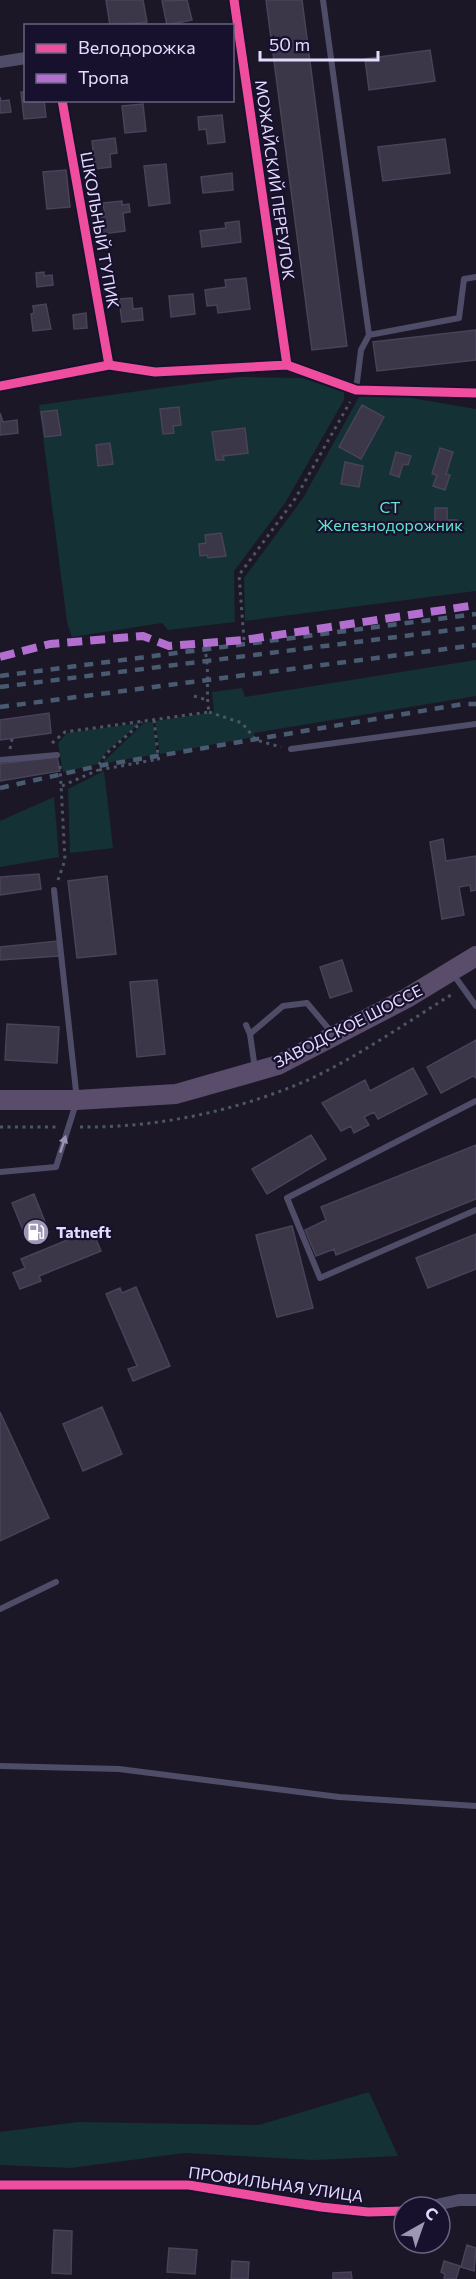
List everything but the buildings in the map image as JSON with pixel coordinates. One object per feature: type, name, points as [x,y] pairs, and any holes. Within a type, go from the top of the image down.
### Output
[{"type":"main road","name":"ЗАВОДСКОЕ ШОССЕ","points":[[0,1100],[77,1100],[176,1095],[278,1065],[335,1036],[476,956]]},
{"type":"street","name":"МОЖАЙСКИЙ ПЕРЕУЛОК","points":[[231,24],[234,0]]},
{"type":"street","name":"МОЖАЙСКИЙ ПЕРЕУЛОК","points":[[234,43],[287,365]]},
{"type":"street","points":[[0,62],[24,58]]},
{"type":"street","name":"ШКОЛЬНЫЙ ТУПИК","points":[[62,102],[109,365]]},
{"type":"street","points":[[0,386],[109,365],[155,372],[287,365],[356,390],[476,393]]},
{"type":"street","name":"ПРОФИЛЬНАЯ УЛИЦА","points":[[0,2185],[189,2185],[321,2207],[368,2212],[392,2211]]},
{"type":"street","points":[[452,2202],[476,2200]]},
{"type":"lane","points":[[323,0],[369,335],[361,350],[356,390]]},
{"type":"lane","points":[[369,335],[459,318],[464,279],[476,278]]},
{"type":"lane","points":[[291,750],[476,724]]},
{"type":"lane","points":[[0,759],[57,755]]},
{"type":"lane","points":[[0,1172],[56,1167],[77,1100],[54,891]]},
{"type":"lane","points":[[451,971],[476,1006]]},
{"type":"lane","points":[[250,1034],[283,1006],[307,1003],[335,1036]]},
{"type":"lane","points":[[246,1024],[250,1034],[255,1071]]},
{"type":"lane","points":[[476,1101],[287,1198],[320,1278],[476,1210]]},
{"type":"lane","points":[[0,1609],[56,1582]]},
{"type":"lane","points":[[0,1766],[119,1769],[339,1797],[476,1806]]},
{"type":"path","points":[[244,640],[239,574],[295,499],[356,390]]},
{"type":"path","points":[[203,644],[208,680],[208,712]]},
{"type":"path","points":[[194,696],[207,700]]},
{"type":"path","points":[[44,745],[56,742],[65,732],[208,712],[242,723],[256,740],[291,750]]},
{"type":"path","points":[[54,891],[65,860],[62,786],[98,770],[159,761],[154,720]]},
{"type":"path","points":[[98,770],[98,766],[107,753],[144,721]]},
{"type":"path","points":[[10,750],[12,739]]},
{"type":"path","points":[[0,751],[22,749]]},
{"type":"green space","points":[[239,377],[302,378],[344,392],[344,400],[285,503],[234,571],[235,622],[168,630],[162,623],[72,637],[67,622],[39,405]]},
{"type":"green space","name":"СТ Железнодорожник","points":[[394,395],[476,409],[476,591],[245,621],[244,578],[303,498],[359,397]]},
{"type":"green space","points":[[476,660],[476,696],[254,733],[254,737],[160,754],[155,721],[214,712],[212,692],[242,688],[245,697]]},
{"type":"green space","points":[[153,722],[157,754],[101,764],[144,723]]},
{"type":"green space","points":[[140,723],[106,752],[98,764],[63,772],[58,743],[67,733]]},
{"type":"green space","points":[[104,771],[113,848],[70,853],[68,789]]},
{"type":"green space","points":[[54,797],[59,857],[0,867],[0,821]]},
{"type":"green space","points":[[369,2092],[398,2156],[315,2160],[184,2153],[71,2168],[0,2165],[0,2132],[78,2122],[259,2125]]},
{"type":"railway","points":[[0,676],[476,614]]},
{"type":"railway","points":[[0,687],[476,627]]},
{"type":"railway","points":[[0,707],[476,645]]},
{"type":"railway","points":[[0,788],[98,766],[463,704],[476,704]]},
{"type":"marked path","points":[[0,657],[50,644],[143,636],[169,646],[244,640],[476,605]]},
{"type":"cycle path","points":[[234,0],[287,365]]},
{"type":"cycle path","points":[[62,102],[109,365]]},
{"type":"cycle path","points":[[0,386],[109,365],[155,372],[287,365],[356,390],[476,393]]},
{"type":"cycle path","points":[[0,2185],[189,2185],[321,2207],[368,2212],[392,2211]]},
{"type":"place","name":"Tatneft","points":[[36,1232]]}]
